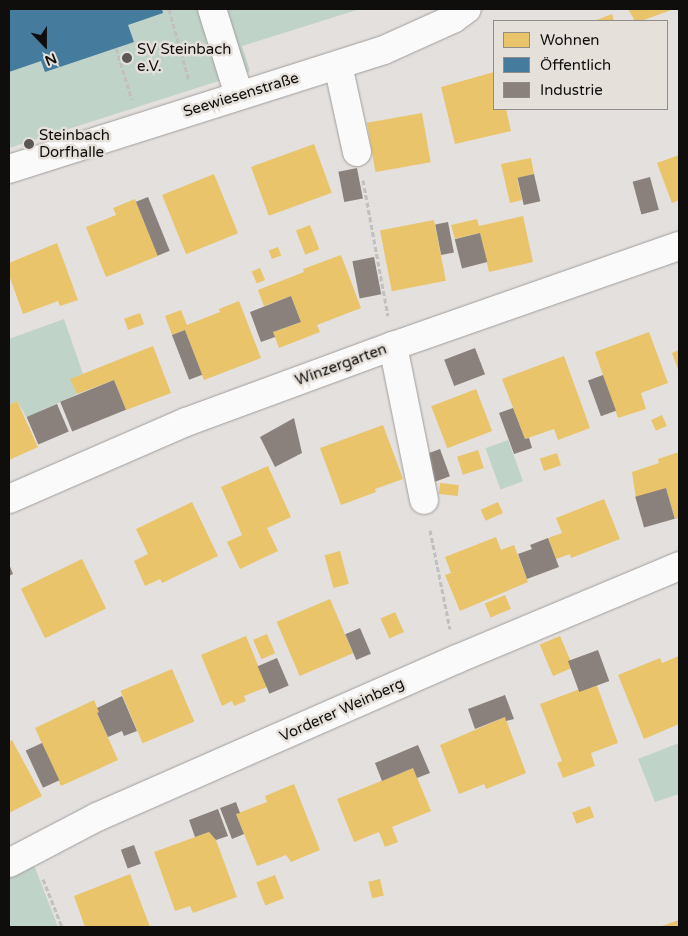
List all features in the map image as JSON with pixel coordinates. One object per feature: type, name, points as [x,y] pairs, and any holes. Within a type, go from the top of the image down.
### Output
[{"type":"street","points":[[212,9],[239,95]]},
{"type":"street","name":"Seewiesenstraße","points":[[9,169],[384,50],[453,19],[467,9]]},
{"type":"street","points":[[338,65],[357,152]]},
{"type":"street","name":"Winzergarten","points":[[9,499],[186,422],[393,346],[679,246]]},
{"type":"street","points":[[393,346],[424,500]]},
{"type":"street","name":"Vorderer Weinberg","points":[[9,863],[97,817],[457,659],[679,566]]},
{"type":"path","points":[[169,9],[197,108]]},
{"type":"path","points":[[116,48],[140,127]]},
{"type":"path","points":[[357,152],[393,346]]},
{"type":"path","points":[[424,500],[457,659]]},
{"type":"path","points":[[45,883],[62,927]]},
{"type":"green space","name":"SV Steinbach e.V.","points":[[9,9],[360,9],[242,46],[250,71],[9,148]]},
{"type":"green space","points":[[64,319],[83,374],[71,379],[77,394],[27,418],[17,401],[9,405],[9,339]]},
{"type":"green space","points":[[508,440],[523,481],[500,490],[485,448]]},
{"type":"green space","points":[[679,743],[679,794],[655,802],[638,759]]},
{"type":"green space","points":[[34,865],[58,927],[9,927],[9,878]]},
{"type":"building: Wohnen","points":[[628,9],[674,9],[644,20],[634,20]]},
{"type":"building: Wohnen","points":[[612,14],[614,20],[597,20]]},
{"type":"building: Wohnen","points":[[493,72],[493,110],[506,110],[511,131],[455,144],[441,87]]},
{"type":"building: Wohnen","points":[[422,113],[431,162],[376,172],[367,123]]},
{"type":"building: Wohnen","points":[[314,144],[332,193],[269,216],[251,167]]},
{"type":"building: Wohnen","points":[[679,155],[679,200],[672,203],[657,163]]},
{"type":"building: Wohnen","points":[[531,158],[534,174],[517,178],[522,200],[510,203],[501,164]]},
{"type":"building: Wohnen","points":[[214,174],[238,233],[186,254],[162,195]]},
{"type":"building: Wohnen","points":[[135,199],[158,256],[106,277],[86,227],[116,215],[113,208]]},
{"type":"building: Wohnen","points":[[523,216],[533,262],[489,272],[480,233],[455,239],[451,225],[477,219],[479,226]]},
{"type":"building: Wohnen","points":[[434,220],[446,281],[392,291],[380,230]]},
{"type":"building: Wohnen","points":[[310,225],[319,249],[305,255],[296,230]]},
{"type":"building: Wohnen","points":[[57,243],[78,300],[60,306],[58,301],[23,314],[9,275],[9,263]]},
{"type":"building: Wohnen","points":[[278,247],[281,255],[272,259],[269,251]]},
{"type":"building: Wohnen","points":[[341,255],[361,308],[317,325],[320,332],[279,348],[273,332],[301,322],[291,296],[264,306],[258,290],[304,272],[303,269]]},
{"type":"building: Wohnen","points":[[260,268],[265,280],[257,283],[252,272]]},
{"type":"building: Wohnen","points":[[239,301],[261,358],[204,380],[185,330],[172,335],[165,316],[181,310],[187,325],[220,312],[219,309]]},
{"type":"building: Wohnen","points":[[140,313],[144,324],[128,330],[124,319]]},
{"type":"building: Wohnen","points":[[649,332],[668,383],[641,393],[646,409],[618,418],[595,352]]},
{"type":"building: Wohnen","points":[[153,346],[171,393],[126,410],[114,380],[77,394],[70,379]]},
{"type":"building: Wohnen","points":[[679,350],[679,372],[672,353]]},
{"type":"building: Wohnen","points":[[564,356],[590,428],[558,440],[554,429],[525,439],[502,379]]},
{"type":"building: Wohnen","points":[[476,389],[492,431],[447,448],[431,406]]},
{"type":"building: Wohnen","points":[[17,401],[38,447],[9,460],[9,405]]},
{"type":"building: Wohnen","points":[[662,415],[667,426],[656,431],[651,420]]},
{"type":"building: Wohnen","points":[[383,425],[403,479],[375,489],[376,492],[341,505],[320,448]]},
{"type":"building: Wohnen","points":[[478,450],[484,468],[463,475],[457,457]]},
{"type":"building: Wohnen","points":[[679,452],[679,518],[675,519],[666,488],[636,499],[632,472],[659,463],[658,459]]},
{"type":"building: Wohnen","points":[[557,453],[561,465],[544,471],[540,459]]},
{"type":"building: Wohnen","points":[[268,466],[291,517],[267,528],[278,551],[240,569],[227,542],[242,535],[221,487]]},
{"type":"building: Wohnen","points":[[440,483],[459,485],[458,496],[439,494]]},
{"type":"building: Wohnen","points":[[604,499],[620,539],[571,558],[570,554],[556,559],[548,538],[562,533],[556,518]]},
{"type":"building: Wohnen","points":[[192,502],[218,556],[162,583],[160,579],[145,586],[134,561],[148,554],[136,529]]},
{"type":"building: Wohnen","points":[[498,502],[503,513],[486,521],[481,510]]},
{"type":"building: Wohnen","points":[[496,537],[501,550],[514,545],[528,582],[460,611],[445,575],[451,573],[445,557]]},
{"type":"building: Wohnen","points":[[340,551],[349,584],[333,588],[325,555]]},
{"type":"building: Wohnen","points":[[82,559],[106,608],[45,638],[21,589]]},
{"type":"building: Wohnen","points":[[505,595],[511,609],[491,617],[485,604]]},
{"type":"building: Wohnen","points":[[330,599],[353,653],[300,676],[277,622]]},
{"type":"building: Wohnen","points":[[395,612],[404,632],[389,639],[380,619]]},
{"type":"building: Wohnen","points":[[267,634],[275,653],[261,659],[253,640]]},
{"type":"building: Wohnen","points":[[246,636],[267,687],[244,696],[246,701],[234,706],[232,701],[222,706],[201,655]]},
{"type":"building: Wohnen","points":[[560,636],[573,667],[553,676],[540,645]]},
{"type":"building: Wohnen","points":[[679,656],[679,724],[644,739],[618,675],[660,658],[662,663]]},
{"type":"building: Wohnen","points":[[172,669],[194,721],[143,743],[120,691]]},
{"type":"building: Wohnen","points":[[596,683],[618,743],[591,753],[595,766],[563,778],[557,763],[562,761],[540,704]]},
{"type":"building: Wohnen","points":[[94,700],[99,712],[97,713],[118,760],[61,786],[35,728]]},
{"type":"building: Wohnen","points":[[505,717],[526,773],[486,789],[484,784],[459,794],[440,745]]},
{"type":"building: Wohnen","points":[[12,740],[42,796],[9,813],[9,742]]},
{"type":"building: Wohnen","points":[[413,768],[431,811],[392,827],[398,842],[385,847],[379,832],[354,842],[337,799]]},
{"type":"building: Wohnen","points":[[294,784],[320,850],[291,862],[286,855],[257,866],[236,814],[267,802],[265,796]]},
{"type":"building: Wohnen","points":[[590,806],[594,817],[576,824],[572,812]]},
{"type":"building: Wohnen","points":[[209,832],[216,840],[237,897],[193,913],[190,906],[175,911],[154,852]]},
{"type":"building: Wohnen","points":[[130,874],[150,927],[85,927],[74,896]]},
{"type":"building: Wohnen","points":[[275,875],[284,898],[265,906],[256,882]]},
{"type":"building: Wohnen","points":[[380,879],[384,896],[372,898],[368,882]]},
{"type":"building: Wohnen","points":[[679,920],[679,927],[659,927]]},
{"type":"building: Öffentlich","points":[[9,9],[162,9],[163,13],[128,25],[134,42],[45,72],[41,61],[9,72]]},
{"type":"building: Industrie","points":[[357,168],[363,198],[344,202],[338,172]]},
{"type":"building: Industrie","points":[[534,174],[540,201],[524,205],[517,178]]},
{"type":"building: Industrie","points":[[650,177],[659,210],[641,215],[633,182]]},
{"type":"building: Industrie","points":[[148,197],[170,251],[158,256],[136,202]]},
{"type":"building: Industrie","points":[[448,222],[454,252],[441,255],[435,224]]},
{"type":"building: Industrie","points":[[480,233],[487,262],[462,268],[455,239]]},
{"type":"building: Industrie","points":[[374,257],[381,294],[360,298],[352,261]]},
{"type":"building: Industrie","points":[[291,296],[301,322],[273,332],[275,337],[261,342],[250,312]]},
{"type":"building: Industrie","points":[[185,330],[202,375],[189,380],[172,335]]},
{"type":"building: Industrie","points":[[475,348],[485,374],[454,386],[444,360]]},
{"type":"building: Industrie","points":[[603,375],[616,411],[601,416],[588,380]]},
{"type":"building: Industrie","points":[[114,380],[126,410],[72,431],[60,402]]},
{"type":"building: Industrie","points":[[57,404],[69,432],[38,445],[27,417]]},
{"type":"building: Industrie","points":[[513,408],[525,439],[529,438],[532,448],[514,454],[499,413]]},
{"type":"building: Industrie","points":[[294,418],[302,453],[275,467],[260,437]]},
{"type":"building: Industrie","points":[[440,449],[450,476],[433,482],[423,455]]},
{"type":"building: Industrie","points":[[666,488],[675,519],[644,528],[635,497]]},
{"type":"building: Industrie","points":[[548,538],[559,567],[527,579],[518,554],[532,549],[530,545]]},
{"type":"building: Industrie","points":[[9,564],[13,574],[9,576]]},
{"type":"building: Industrie","points":[[360,628],[371,654],[356,660],[345,634]]},
{"type":"building: Industrie","points":[[598,650],[609,681],[579,692],[568,661]]},
{"type":"building: Industrie","points":[[277,658],[289,686],[269,694],[258,666]]},
{"type":"building: Industrie","points":[[505,695],[514,719],[506,721],[505,717],[475,729],[468,709]]},
{"type":"building: Industrie","points":[[122,696],[137,731],[124,736],[122,731],[108,737],[97,713],[99,712],[97,708]]},
{"type":"building: Industrie","points":[[42,743],[59,780],[43,788],[26,751]]},
{"type":"building: Industrie","points":[[418,745],[430,773],[417,778],[413,768],[382,781],[375,763]]},
{"type":"building: Industrie","points":[[236,802],[240,813],[236,814],[244,834],[232,839],[220,808]]},
{"type":"building: Industrie","points":[[218,809],[228,836],[216,840],[209,832],[195,837],[189,820]]},
{"type":"building: Industrie","points":[[134,845],[141,864],[128,869],[121,850]]},
{"type":"place","name":"SV Steinbach e.V.","points":[[127,58]]},
{"type":"place","name":"Steinbach Dorfhalle","points":[[29,144]]}]
